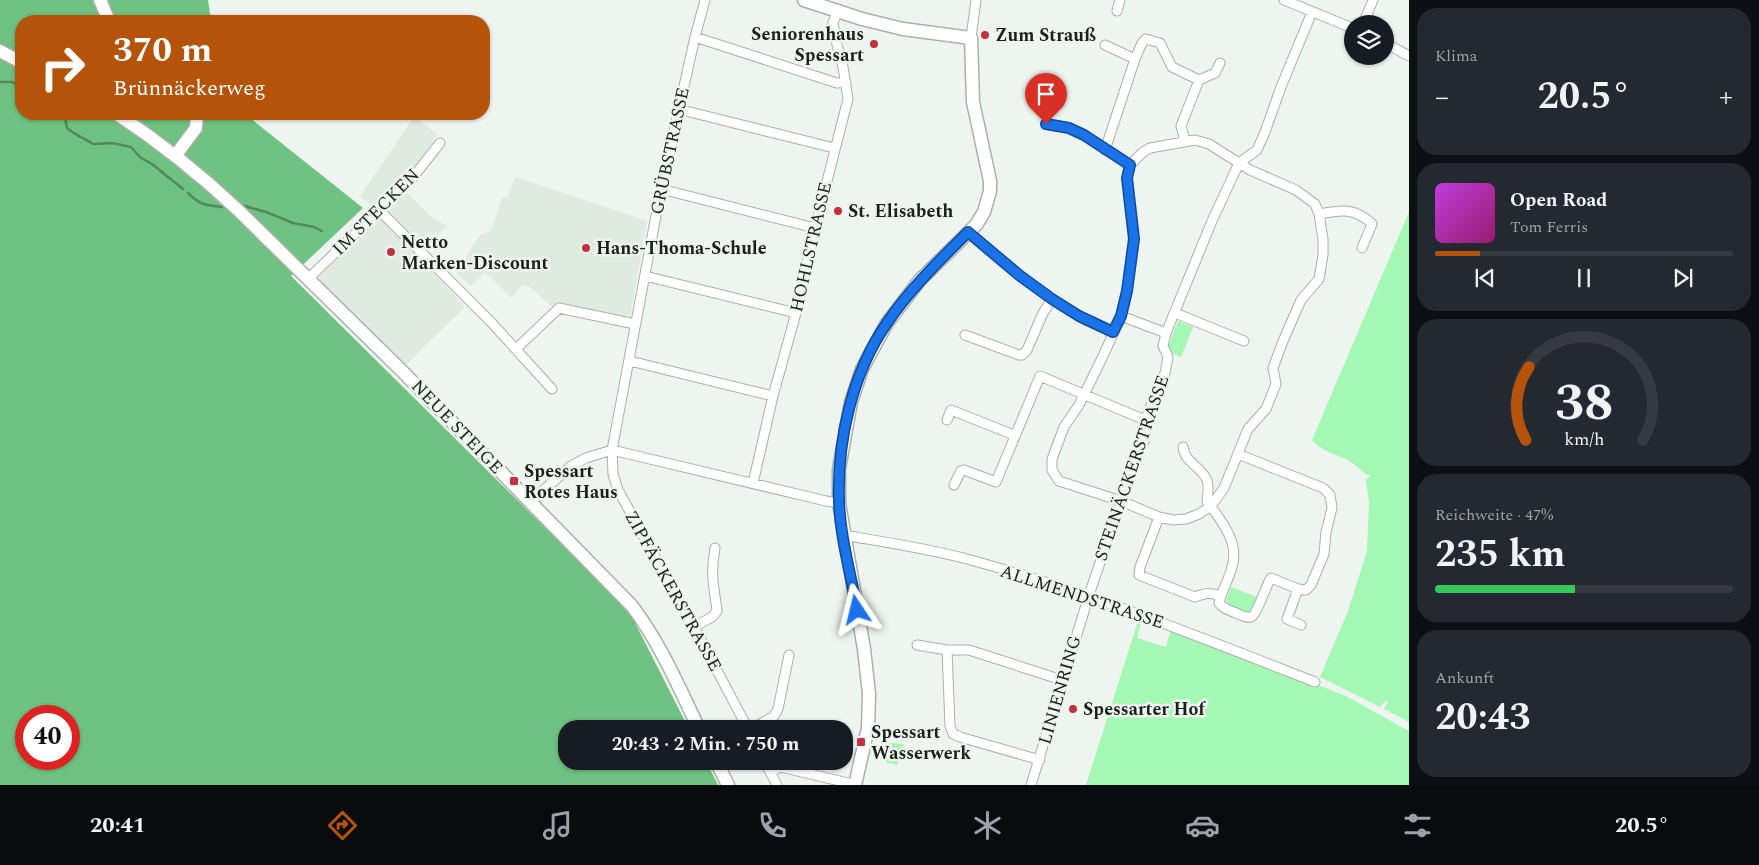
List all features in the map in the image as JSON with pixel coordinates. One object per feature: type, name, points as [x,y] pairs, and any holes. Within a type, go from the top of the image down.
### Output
[{"type":"street","points":[[100,0],[106,15]]},
{"type":"street","name":"GRÜBSTRASSE","points":[[612,450],[661,189],[704,0]]},
{"type":"street","points":[[804,0],[903,29],[971,38]]},
{"type":"street","points":[[777,785],[770,772],[781,767],[856,785],[868,728],[869,694],[864,648],[843,535],[839,502],[839,469],[844,436],[851,402],[862,369],[887,323],[920,280],[976,225],[984,212],[990,191],[989,170],[973,102],[971,38],[976,0]]},
{"type":"street","points":[[1117,10],[1120,0]]},
{"type":"street","points":[[1284,0],[1344,25]]},
{"type":"street","points":[[1367,15],[1373,0]]},
{"type":"street","name":"HOHLSTRASSE","points":[[752,483],[796,313],[834,148],[848,99],[834,28],[838,11]]},
{"type":"street","name":"STEINÄCKERSTRASSE","points":[[1089,595],[1121,501],[1146,438],[1145,420],[1165,373],[1168,357],[1163,346],[1166,333],[1212,221],[1238,164],[1256,150],[1312,12]]},
{"type":"street","points":[[695,36],[837,83],[846,82]]},
{"type":"street","points":[[1105,150],[1135,60],[1142,43],[1146,39],[1160,43],[1172,67],[1200,80]]},
{"type":"street","points":[[1105,45],[1135,60]]},
{"type":"street","points":[[1394,48],[1409,56]]},
{"type":"street","points":[[0,51],[15,59]]},
{"type":"street","points":[[1185,141],[1181,126],[1200,80],[1215,73],[1220,63]]},
{"type":"street","points":[[678,109],[834,148]]},
{"type":"street","name":"NEUE STEIGE","points":[[126,120],[144,132],[219,192],[309,278],[619,592],[646,624],[694,720]]},
{"type":"street","points":[[175,156],[196,128],[197,120]]},
{"type":"street","points":[[1046,124],[1069,128],[1084,135],[1130,165]]},
{"type":"street","points":[[1195,140],[1209,144],[1238,164],[1307,197],[1315,204],[1319,214],[1323,239],[1323,255],[1319,279],[1301,300],[1273,368],[1276,384],[1266,409],[1248,429],[1224,488],[1211,506],[1199,514],[1186,519],[1173,520],[1159,517],[1121,501],[1059,481],[1052,470],[1052,459],[1064,427],[1084,395],[1121,316],[1127,291],[1134,239],[1127,178],[1130,165],[1142,152],[1150,148],[1185,141],[1195,140]]},
{"type":"street","name":"IM STECKEN","points":[[309,278],[410,181],[440,143]]},
{"type":"street","points":[[661,189],[815,228]]},
{"type":"street","points":[[379,210],[516,349],[552,389]]},
{"type":"street","points":[[1319,214],[1342,210],[1366,217],[1372,224],[1362,248]]},
{"type":"street","points":[[968,232],[1019,275],[1052,299],[1079,316],[1113,332]]},
{"type":"street","points":[[645,276],[796,313]]},
{"type":"street","points":[[965,335],[1022,355],[1028,350],[1043,313],[1052,299]]},
{"type":"street","points":[[516,349],[559,308],[635,324]]},
{"type":"street","points":[[1175,313],[1244,341]]},
{"type":"street","points":[[1121,316],[1166,333]]},
{"type":"street","points":[[630,361],[773,396]]},
{"type":"street","points":[[954,485],[961,471],[964,470],[996,482],[1014,434],[1040,376],[1145,420]]},
{"type":"street","points":[[948,420],[951,410],[1014,434]]},
{"type":"street","points":[[1182,447],[1183,454],[1206,478],[1208,487],[1207,501],[1225,526],[1234,551],[1233,565],[1219,603],[1223,608],[1246,617],[1251,617],[1256,614],[1271,578],[1298,589],[1306,590],[1311,585],[1324,554],[1326,532],[1332,508],[1330,496],[1323,488],[1238,454]]},
{"type":"street","points":[[530,502],[571,466],[586,458],[612,450],[839,502]]},
{"type":"street","name":"ZIPFÄCKERSTRASSE","points":[[612,450],[612,474],[618,490],[743,720]]},
{"type":"street","points":[[1159,517],[1140,567],[1139,575],[1195,597],[1204,593],[1220,596]]},
{"type":"street","name":"ALLMENDSTRASSE","points":[[843,535],[965,559],[1089,595],[1315,682]]},
{"type":"street","points":[[694,628],[712,617],[717,611],[712,582],[712,562],[715,548]]},
{"type":"street","points":[[1298,589],[1287,619],[1301,625]]},
{"type":"street","name":"LINIENRING","points":[[1031,785],[1089,595]]},
{"type":"street","points":[[917,645],[947,650],[969,650],[1062,680]]},
{"type":"street","points":[[947,650],[950,726],[953,734],[1040,760]]},
{"type":"street","points":[[767,720],[774,716],[778,710],[789,655]]},
{"type":"street","points":[[720,770],[728,785]]},
{"type":"shaded area","points":[[412,120],[418,120],[437,134],[423,158],[398,184],[432,218],[448,226],[417,255],[465,307],[405,366],[319,281],[319,277],[381,216],[360,196]]},
{"type":"shaded area","points":[[515,177],[647,221],[630,317],[626,318],[556,304],[551,306],[530,287],[523,285],[511,298],[485,272],[471,286],[456,273],[480,235],[491,231],[502,197],[507,198]]},
{"type":"green space","points":[[0,0],[208,0],[210,15],[15,15],[15,120],[253,120],[363,208],[291,276],[629,611],[684,720],[558,720],[558,770],[710,770],[718,785],[0,785]]},
{"type":"green space","points":[[1409,212],[1409,722],[1384,709],[1388,702],[1386,700],[1380,707],[1320,677],[1348,611],[1367,551],[1369,503],[1366,480],[1370,476],[1351,462],[1325,450],[1312,440]]},
{"type":"green space","points":[[1178,321],[1193,327],[1181,357],[1172,353],[1168,346]]},
{"type":"green space","points":[[1231,587],[1257,597],[1250,616],[1224,606]]},
{"type":"green space","points":[[1138,621],[1141,623],[1137,638],[1166,647],[1171,629],[1310,682],[1311,686],[1314,687],[1315,684],[1346,696],[1409,731],[1409,785],[1086,785]]},
{"type":"green space","points":[[889,743],[904,744],[897,765],[885,762],[885,751]]},
{"type":"waterway","points":[[0,82],[15,83]]},
{"type":"waterway","points":[[66,120],[67,128],[93,144],[112,143],[131,147],[141,158],[152,164],[183,189]]},
{"type":"waterway","points":[[188,193],[203,204],[222,207]]},
{"type":"waterway","points":[[241,205],[322,231]]},
{"type":"place","name":"Zum Strauß","points":[[985,35]]},
{"type":"place","name":"Seniorenhaus Spessart","points":[[874,44]]},
{"type":"place","name":"St. Elisabeth","points":[[838,211]]},
{"type":"place","name":"Hans-Thoma-Schule","points":[[586,248]]},
{"type":"place","name":"Netto Marken-Discount","points":[[391,252]]},
{"type":"place","name":"Spessart Rotes Haus","points":[[514,481]]},
{"type":"place","name":"Spessarter Hof","points":[[1073,709]]},
{"type":"place","name":"Spessart Wasserwerk","points":[[861,742]]},
{"type":"route","points":[[857,610],[839,502],[839,469],[844,436],[851,402],[862,369],[887,323],[920,280],[968,232],[1019,275],[1079,316],[1113,332],[1121,316],[1127,291],[1134,239],[1127,178],[1130,165],[1084,135],[1069,128],[1046,124]]}]
